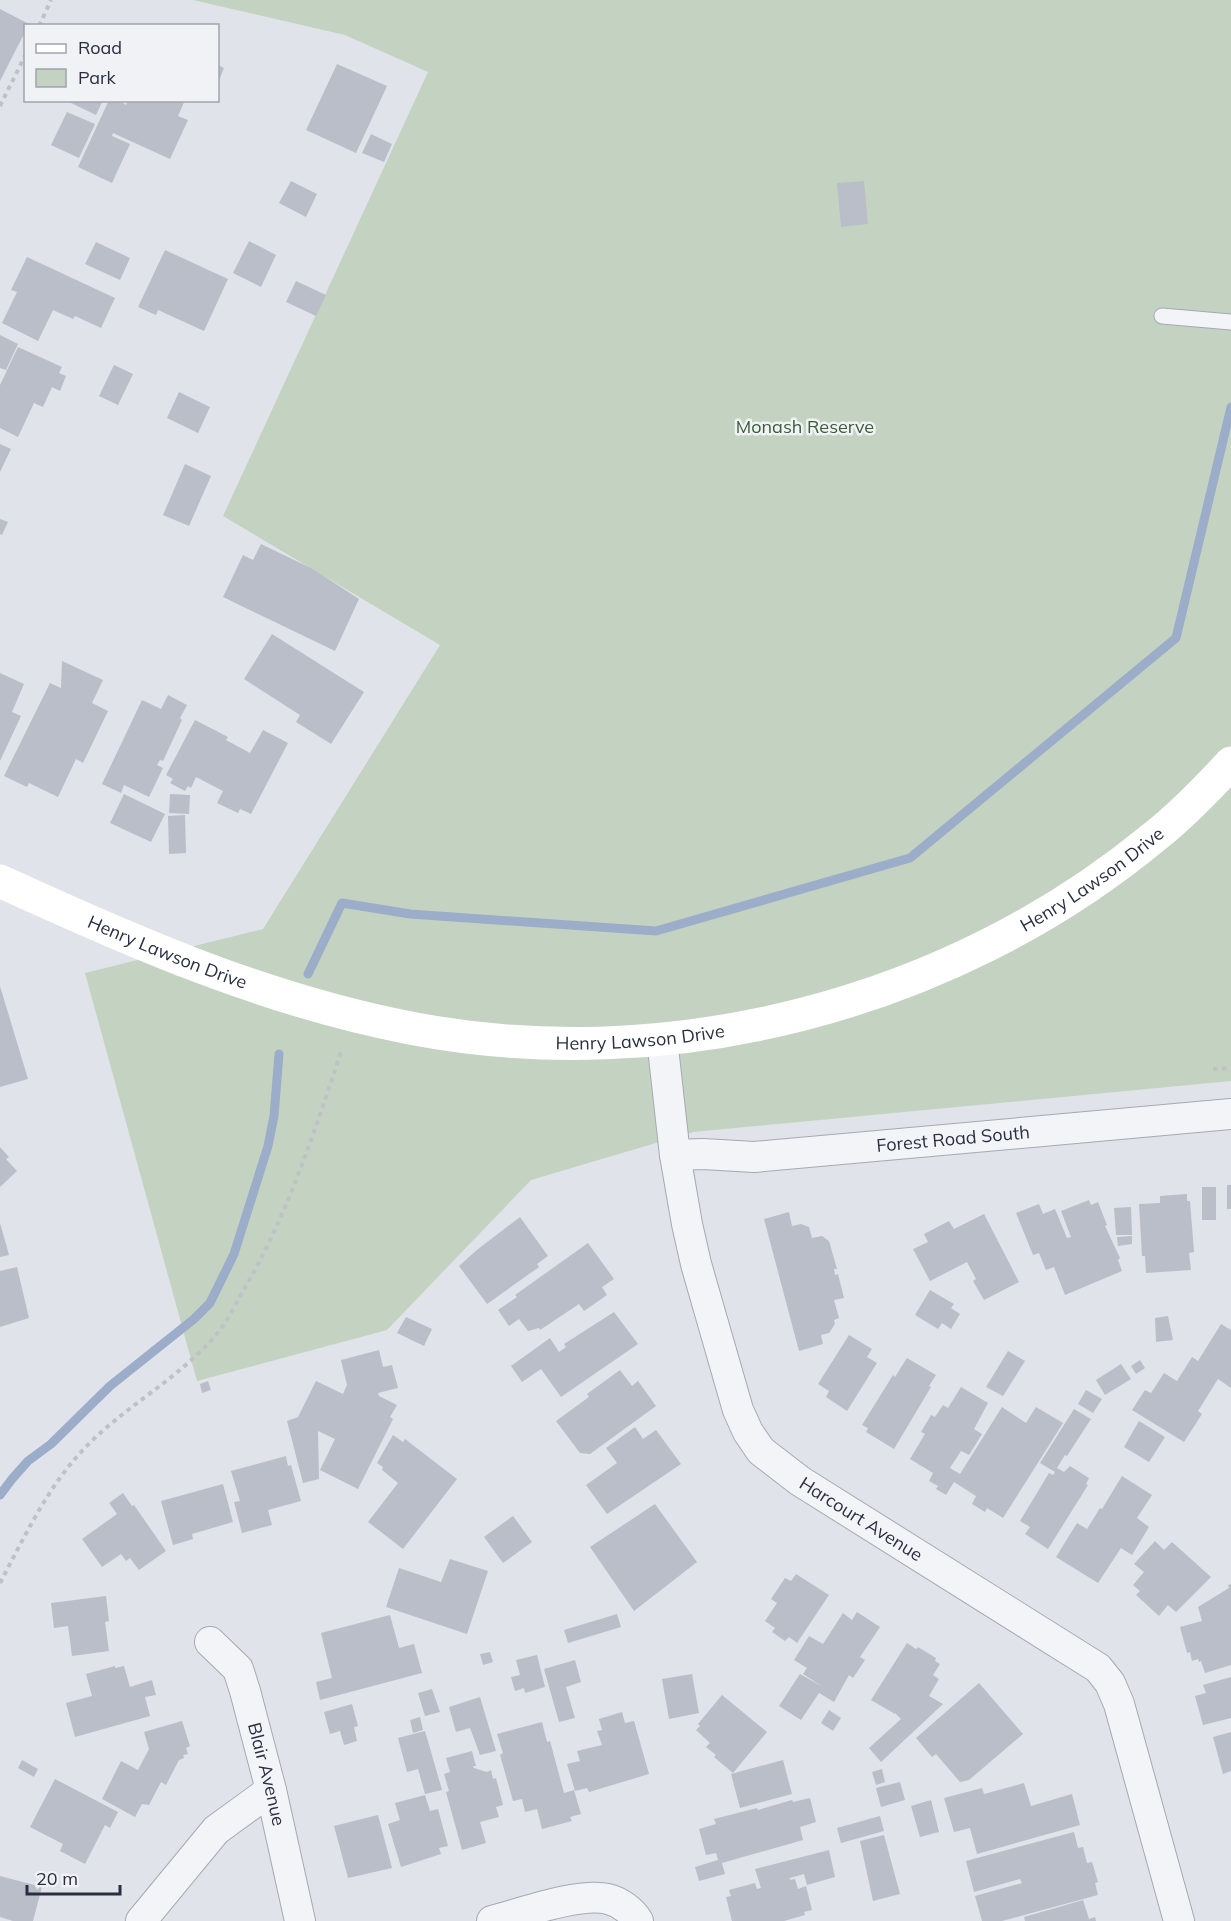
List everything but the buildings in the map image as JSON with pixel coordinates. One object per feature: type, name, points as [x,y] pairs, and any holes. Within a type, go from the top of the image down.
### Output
[{"type":"main road","name":"Henry Lawson Drive","points":[[0,881],[181,962],[267,992],[344,1014],[412,1029],[495,1040],[568,1042],[662,1039],[750,1026],[818,1010],[893,985],[971,952],[1043,914],[1120,863],[1172,822],[1231,763]]},
{"type":"street","name":"Harcourt Avenue","points":[[662,1039],[675,1155],[696,1264],[726,1370],[748,1432],[761,1451],[786,1471],[1098,1668],[1110,1683],[1119,1704],[1179,1921]]},
{"type":"street","name":"Forest Road South","points":[[675,1155],[754,1157],[1231,1114]]},
{"type":"street","name":"Blair Avenue","points":[[210,1642],[238,1669],[271,1790],[300,1921]]},
{"type":"street","points":[[141,1921],[216,1830],[271,1790]]},
{"type":"street","points":[[492,1921],[588,1898],[608,1899],[624,1906],[638,1921]]},
{"type":"lane","points":[[1161,316],[1231,322]]},
{"type":"path","points":[[40,24],[51,0]]},
{"type":"path","points":[[0,106],[24,58]]},
{"type":"path","points":[[0,1583],[50,1490],[81,1452],[128,1409],[187,1365],[220,1329],[260,1262],[308,1152],[341,1052]]},
{"type":"path","points":[[1213,1069],[1231,1068]]},
{"type":"green space","name":"Monash Reserve","points":[[193,0],[1231,0],[1231,1081],[693,1132],[531,1180],[387,1330],[197,1381],[85,973],[263,929],[440,645],[223,516],[428,72],[345,35]]},
{"type":"waterway","points":[[308,974],[342,903],[410,914],[656,931],[910,858],[1176,638],[1231,407]]},
{"type":"waterway","points":[[0,1495],[28,1461],[51,1444],[110,1386],[194,1319],[210,1303],[234,1254],[268,1146],[274,1116],[279,1054]]}]
